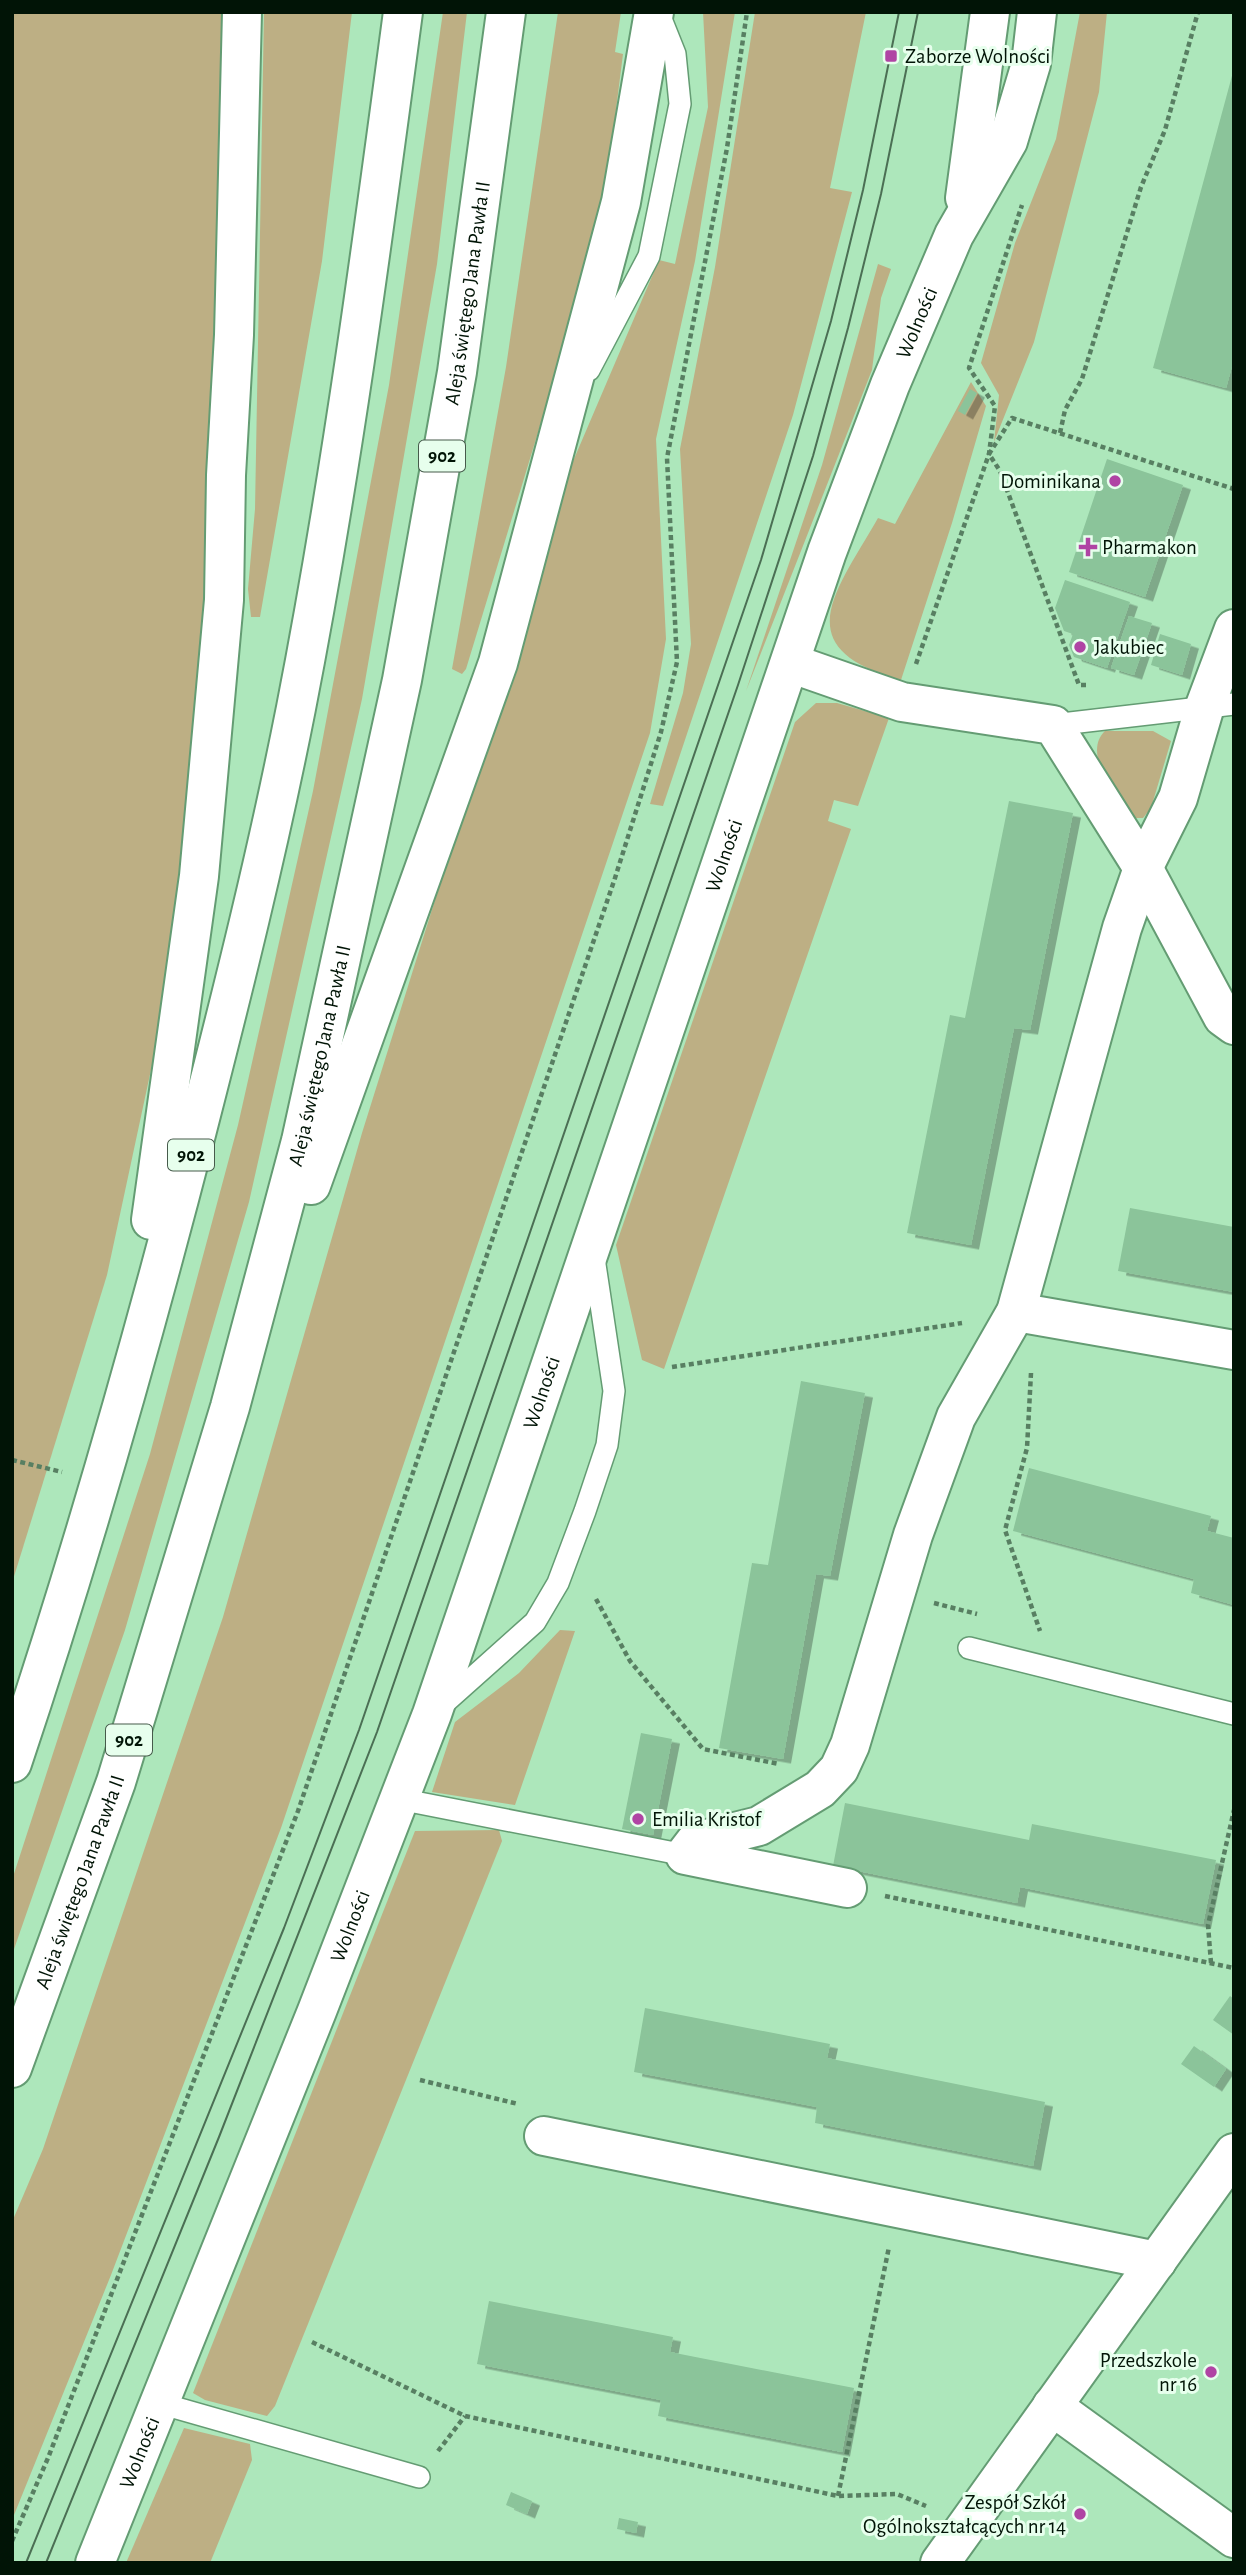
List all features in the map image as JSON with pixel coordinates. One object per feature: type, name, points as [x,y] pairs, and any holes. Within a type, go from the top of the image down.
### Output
[{"type":"main road","points":[[117,1421],[167,1124],[204,821],[224,600],[242,12]]},
{"type":"main road","name":"902","points":[[12,1763],[100,1482],[160,1274],[257,887],[295,712],[334,500],[404,12]]},
{"type":"main road","name":"Aleja świętego Jana Pawła II","points":[[12,2068],[116,1782],[230,1407],[301,1140],[402,680],[457,372],[506,12]]},
{"type":"main road","points":[[230,1407],[409,919],[498,663],[568,411],[621,202],[656,12]]},
{"type":"main road","name":"Wolności","points":[[963,214],[990,12]]},
{"type":"main road","name":"Wolności","points":[[94,2563],[432,1714],[790,663],[890,385],[963,214],[1007,141],[1031,64],[1037,12]]},
{"type":"main road","points":[[847,1888],[685,1855],[695,1842],[759,1826],[820,1789],[839,1769],[850,1745],[913,1535],[956,1417],[1016,1312],[1122,928],[1143,868],[1178,798],[1219,705],[1234,629]]},
{"type":"main road","points":[[790,663],[902,702],[1053,725],[1143,868],[1223,1017],[1234,1025]]},
{"type":"main road","points":[[1016,1312],[1234,1350]]},
{"type":"main road","points":[[544,2136],[1157,2261]]},
{"type":"main road","points":[[940,2563],[1234,2153]]},
{"type":"main road","points":[[1052,2406],[1234,2538]]},
{"type":"lane","points":[[1053,725],[1219,705]]},
{"type":"lane","points":[[432,1714],[535,1622],[558,1583],[607,1445],[614,1391],[593,1246]]},
{"type":"lane","points":[[968,1648],[1234,1713]]},
{"type":"lane","points":[[399,1799],[685,1855]]},
{"type":"lane","points":[[159,2403],[419,2477]]},
{"type":"path","points":[[12,2541],[54,2445],[298,1811],[615,878],[661,732],[677,662],[667,458],[727,148],[747,12]]},
{"type":"path","points":[[1060,433],[1065,410],[1082,379],[1141,187],[1165,130],[1198,12]]},
{"type":"path","points":[[902,702],[989,454],[995,406],[969,368],[1023,202]]},
{"type":"path","points":[[989,454],[1012,418],[1234,489]]},
{"type":"path","points":[[989,454],[1000,471],[1079,685],[1093,685]]},
{"type":"path","points":[[672,1367],[1016,1312],[1033,1337],[1027,1448],[1005,1530],[1040,1631]]},
{"type":"path","points":[[12,1460],[100,1482]]},
{"type":"path","points":[[596,1599],[630,1661],[703,1748],[817,1772],[839,1769]]},
{"type":"path","points":[[1211,1963],[1208,1925],[1234,1810]]},
{"type":"path","points":[[847,1888],[1234,1968]]},
{"type":"path","points":[[838,2496],[899,2208]]},
{"type":"path","points":[[312,2342],[465,2416],[838,2496],[897,2494],[926,2506]]},
{"type":"path","points":[[419,2477],[465,2416]]},
{"type":"shaded area","points":[[12,12],[223,12],[198,772],[164,1009],[107,1275],[12,1583]]},
{"type":"shaded area","points":[[264,12],[352,12],[322,261],[260,617],[251,617],[248,589],[255,509]]},
{"type":"shaded area","points":[[443,12],[467,12],[437,264],[362,699],[249,1202],[125,1630],[12,1955],[12,1880],[150,1454],[238,1125],[313,791],[389,385]]},
{"type":"shaded area","points":[[558,12],[621,12],[615,52],[623,54],[608,173],[557,370],[466,669],[462,674],[452,669],[506,367]]},
{"type":"shaded area","points":[[703,12],[735,12],[695,261],[656,439],[666,639],[650,733],[281,1828],[111,2275],[12,2520],[12,2222],[43,2149],[223,1617],[362,1133],[571,466],[659,260],[675,264],[708,107]]},
{"type":"shaded area","points":[[755,12],[866,12],[830,188],[852,192],[793,415],[663,806],[650,804],[683,693],[691,644],[680,449],[715,267]]},
{"type":"shaded area","points":[[1080,12],[1107,12],[1099,92],[1034,342],[994,442],[999,395],[981,363],[1015,243],[1056,139]]},
{"type":"shaded area","points":[[878,264],[891,269],[881,298],[872,370],[746,691],[822,465]]},
{"type":"shaded area","points":[[971,382],[986,406],[952,523],[901,680],[865,667],[843,652],[832,634],[830,615],[836,593],[878,518],[895,524]]},
{"type":"shaded area","points":[[816,703],[837,703],[889,718],[858,806],[834,800],[828,821],[851,829],[664,1369],[642,1360],[616,1245],[795,722]]},
{"type":"shaded area","points":[[1105,731],[1153,731],[1171,741],[1151,808],[1143,818],[1136,818],[1128,810],[1104,776],[1097,751],[1099,740]]},
{"type":"shaded area","points":[[560,1630],[575,1631],[515,1805],[432,1792],[455,1722],[519,1673]]},
{"type":"shaded area","points":[[499,1830],[502,1841],[275,2406],[267,2416],[205,2400],[193,2393],[415,1831]]},
{"type":"shaded area","points":[[184,2428],[250,2444],[252,2460],[210,2563],[126,2563]]},
{"type":"building","points":[[1233,72],[1234,359],[1226,388],[1153,368]]},
{"type":"building","points":[[970,389],[977,393],[965,415],[958,411]]},
{"type":"building","points":[[1107,459],[1183,485],[1145,597],[1069,572]]},
{"type":"building","points":[[1065,580],[1130,602],[1107,668],[1074,657],[1069,645],[1073,634],[1064,631],[1055,608]]},
{"type":"building","points":[[1129,616],[1152,623],[1134,675],[1111,668]]},
{"type":"building","points":[[1160,634],[1191,644],[1182,675],[1151,665]]},
{"type":"building","points":[[1009,801],[1073,813],[1030,1030],[1014,1028],[971,1245],[907,1233],[950,1015],[965,1018]]},
{"type":"building","points":[[1130,1208],[1234,1227],[1234,1292],[1118,1271]]},
{"type":"building","points":[[801,1381],[865,1393],[830,1576],[816,1574],[783,1759],[719,1748],[752,1563],[768,1565]]},
{"type":"building","points":[[1029,1468],[1211,1516],[1207,1531],[1234,1538],[1234,1605],[1191,1593],[1194,1579],[1013,1531]]},
{"type":"building","points":[[641,1733],[672,1739],[653,1835],[622,1829]]},
{"type":"building","points":[[845,1803],[1029,1840],[1032,1824],[1216,1860],[1203,1924],[1020,1887],[1017,1903],[833,1866]]},
{"type":"building","points":[[1230,1996],[1234,1999],[1234,2035],[1213,2020]]},
{"type":"building","points":[[645,2008],[830,2044],[827,2058],[1045,2102],[1033,2166],[815,2123],[817,2107],[634,2072]]},
{"type":"building","points":[[1194,2046],[1226,2069],[1214,2087],[1181,2064]]},
{"type":"building","points":[[489,2301],[673,2337],[670,2352],[854,2388],[842,2452],[658,2416],[661,2400],[477,2364]]},
{"type":"building","points":[[511,2492],[532,2501],[527,2514],[506,2505]]},
{"type":"building","points":[[619,2518],[638,2522],[636,2533],[617,2529]]},
{"type":"tram line","points":[[26,2563],[284,1928],[359,1730],[761,560],[831,321],[863,190],[899,12]]},
{"type":"tram line","points":[[46,2563],[219,2137],[377,1732],[738,685],[813,456],[848,328],[881,194],[918,12]]},
{"type":"place","name":"Zaborze Wolności","points":[[891,56]]},
{"type":"place","name":"Dominikana","points":[[1115,481]]},
{"type":"place","name":"Pharmakon","points":[[1088,547]]},
{"type":"place","name":"Jakubiec","points":[[1080,647]]},
{"type":"place","name":"Emilia Kristof","points":[[638,1819]]},
{"type":"place","name":"Przedszkole nr 16","points":[[1211,2372]]},
{"type":"place","name":"Zespół Szkół Ogólnokształcących nr 14","points":[[1080,2514]]}]
